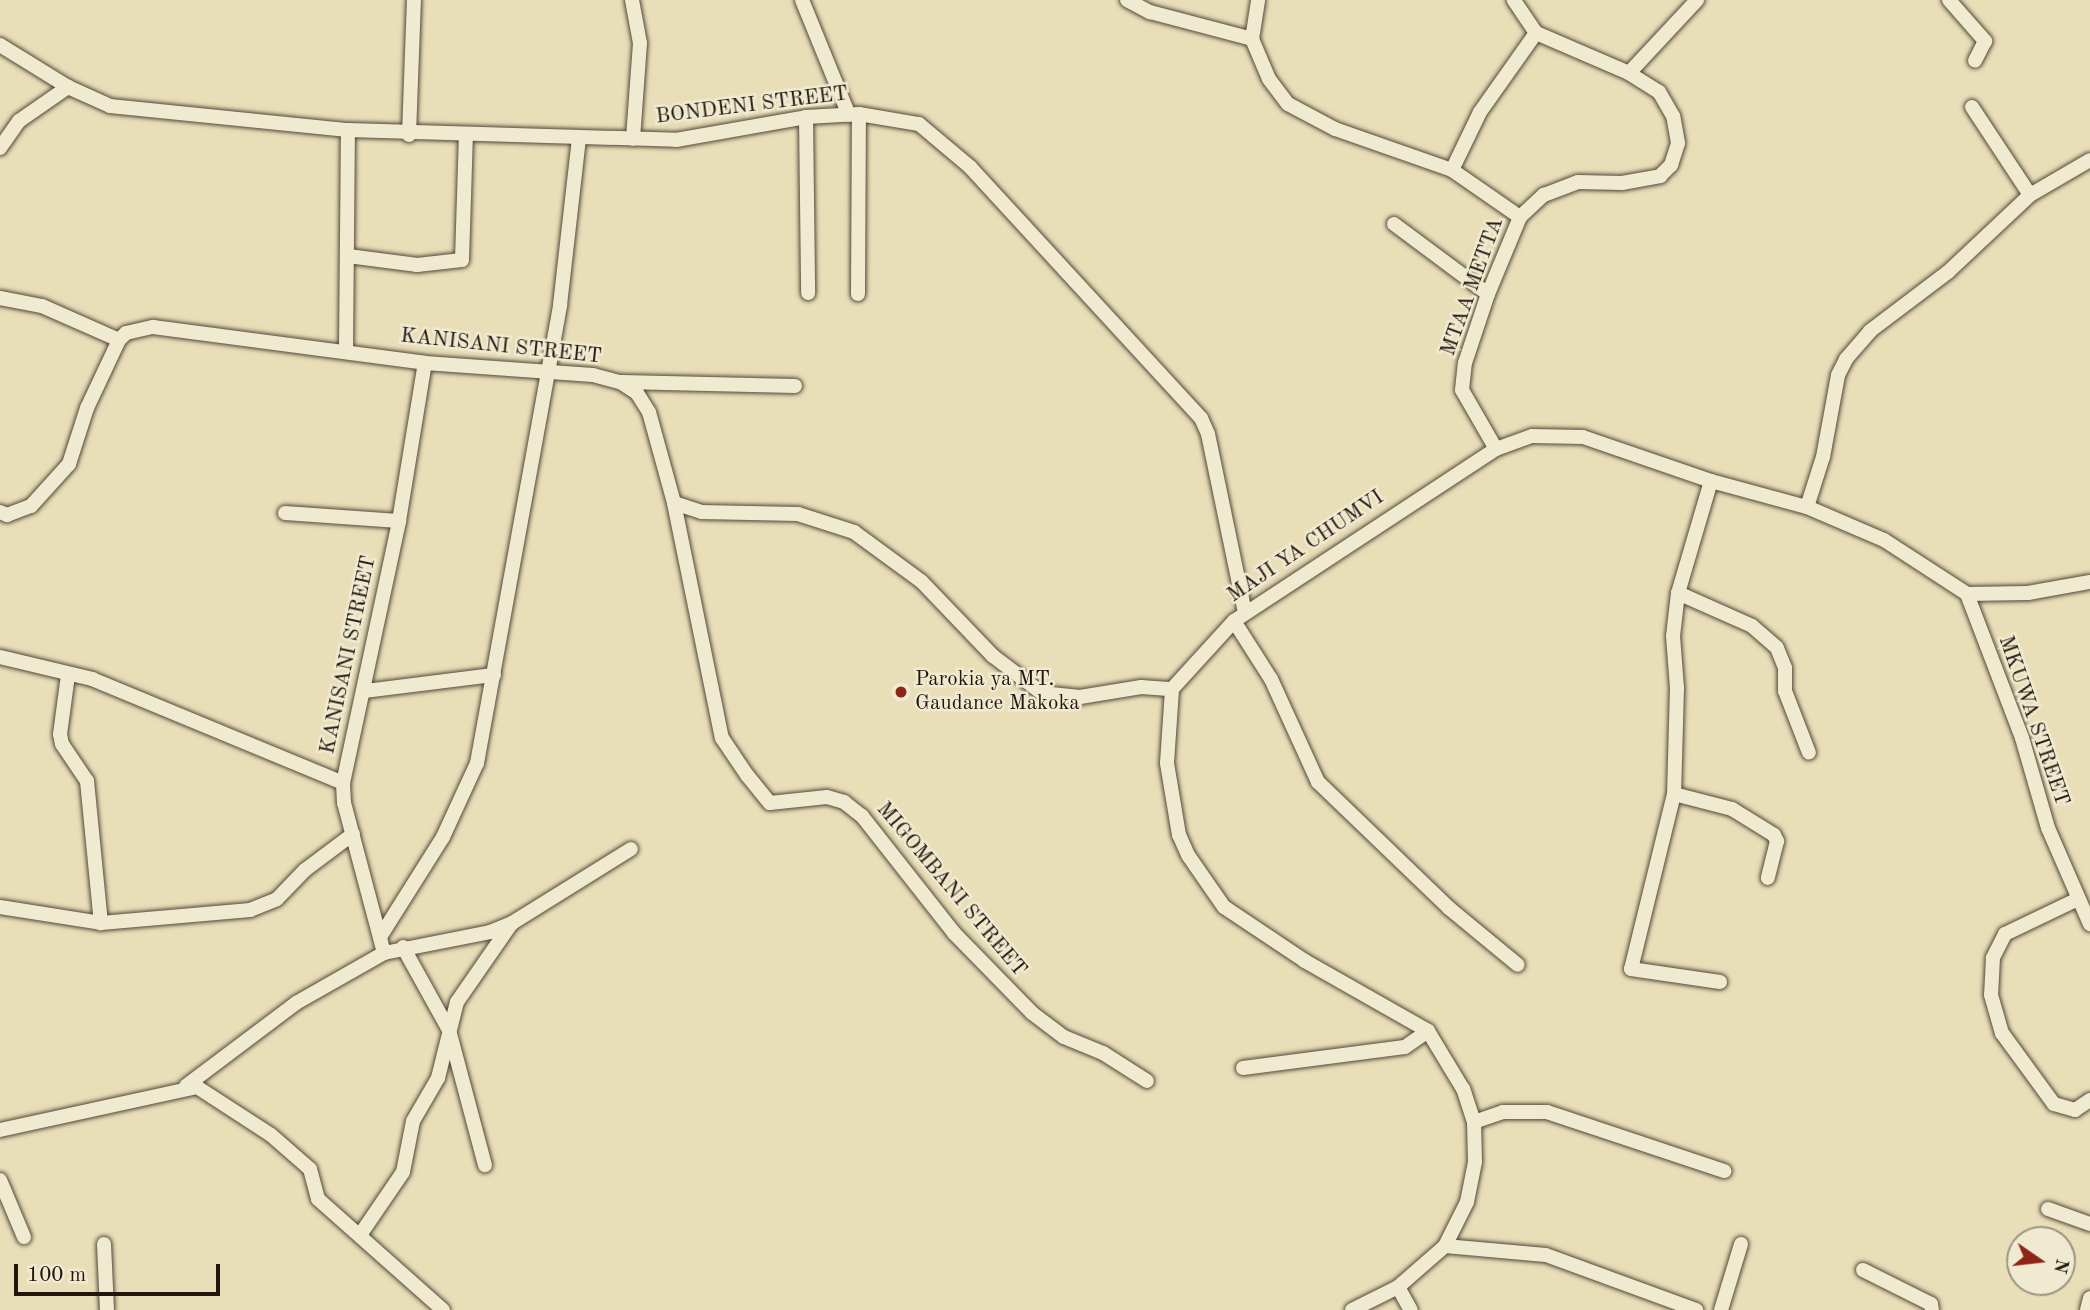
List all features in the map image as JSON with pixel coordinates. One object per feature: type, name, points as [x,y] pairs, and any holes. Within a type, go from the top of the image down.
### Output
[{"type":"street","points":[[409,135],[414,0]]},
{"type":"street","points":[[632,0],[640,43],[634,139]]},
{"type":"street","points":[[802,0],[854,114],[858,293]]},
{"type":"street","points":[[1126,0],[1150,12],[1252,39]]},
{"type":"street","points":[[1258,0],[1252,39],[1269,79],[1288,104],[1335,129],[1452,170],[1520,218]]},
{"type":"street","points":[[1452,170],[1480,112],[1536,33],[1514,0]]},
{"type":"street","points":[[1629,73],[1697,0]]},
{"type":"street","points":[[1949,0],[1985,41],[1975,61]]},
{"type":"street","name":"MTAA METTA","points":[[1496,449],[1462,390],[1465,363],[1488,294],[1520,218],[1558,188],[1577,182],[1645,181],[1671,165],[1678,131],[1659,92],[1629,73],[1536,33]]},
{"type":"street","name":"BONDENI STREET","points":[[0,45],[68,87],[126,109],[348,130],[409,135],[634,139],[731,134],[806,117],[854,114],[919,124],[950,146],[1201,418],[1209,434],[1239,616]]},
{"type":"street","points":[[0,148],[19,121],[68,87]]},
{"type":"street","points":[[1972,107],[2030,195]]},
{"type":"street","points":[[806,117],[808,293]]},
{"type":"street","points":[[346,351],[348,130]]},
{"type":"street","points":[[348,256],[417,265],[461,260],[466,136]]},
{"type":"street","points":[[380,937],[467,792],[494,675],[548,372],[579,139]]},
{"type":"street","points":[[1807,507],[1823,457],[1838,375],[1846,359],[1870,331],[1948,272],[2030,195],[2090,160]]},
{"type":"street","points":[[1394,224],[1488,294]]},
{"type":"street","points":[[0,298],[42,306],[119,340],[87,408],[69,464],[31,506],[7,514],[0,512]]},
{"type":"street","name":"KANISANI STREET","points":[[119,340],[125,333],[153,327],[425,363],[548,372],[620,382],[637,393],[649,412],[674,503]]},
{"type":"street","name":"KANISANI STREET","points":[[384,953],[353,834],[343,783],[365,691],[399,521],[425,363]]},
{"type":"street","points":[[620,382],[795,386]]},
{"type":"street","name":"MAJI YA CHUMVI","points":[[1172,689],[1239,616],[1496,449],[1531,436],[1583,437],[1711,481],[1807,507],[1884,540],[1967,594]]},
{"type":"street","points":[[1711,481],[1678,593],[1673,636],[1677,688],[1674,794],[1631,968],[1720,982]]},
{"type":"street","points":[[674,503],[701,512],[798,514],[855,532],[922,582],[993,656],[1042,693],[1080,697],[1141,687],[1172,689],[1167,763],[1179,835],[1197,871],[1224,906],[1305,961],[1428,1031],[1463,1089],[1474,1122],[1475,1162],[1467,1202],[1446,1246],[1398,1287],[1352,1310]]},
{"type":"street","name":"MIGOMBANI STREET","points":[[674,503],[722,738],[747,775],[770,803],[827,797],[844,802],[862,816],[954,933],[1032,1013],[1064,1037],[1102,1053],[1147,1081]]},
{"type":"street","points":[[285,513],[399,521]]},
{"type":"street","points":[[1967,594],[2028,593],[2090,582]]},
{"type":"street","points":[[1678,593],[1752,626],[1777,648],[1786,668],[1785,691],[1809,753]]},
{"type":"street","name":"MKUWA STREET","points":[[1967,594],[2022,738],[2048,828],[2090,924]]},
{"type":"street","points":[[1239,616],[1318,782],[1449,908],[1518,965]]},
{"type":"street","points":[[0,657],[92,679],[343,783]]},
{"type":"street","points":[[68,675],[60,734],[62,744],[88,780],[101,923]]},
{"type":"street","points":[[365,691],[494,675]]},
{"type":"street","points":[[1674,794],[1732,809],[1774,835],[1777,841],[1768,878]]},
{"type":"street","points":[[0,907],[101,923],[176,920],[268,905],[353,834]]},
{"type":"street","points":[[0,1130],[119,1106],[187,1086],[296,1003],[384,953],[403,947],[490,932],[512,923],[631,849]]},
{"type":"street","points":[[2078,900],[2005,934],[1993,958],[1991,995],[2003,1033],[2054,1104],[2075,1110],[2090,1100]]},
{"type":"street","points":[[360,1235],[398,1185],[413,1121],[438,1077],[457,1002],[512,923]]},
{"type":"street","points":[[403,947],[449,1030],[485,1165]]},
{"type":"street","points":[[1243,1068],[1405,1047],[1428,1031]]},
{"type":"street","points":[[187,1086],[214,1094],[271,1135],[310,1169],[317,1199],[443,1310]]},
{"type":"street","points":[[1474,1122],[1503,1112],[1547,1112],[1724,1171]]},
{"type":"street","points":[[0,1180],[24,1237]]},
{"type":"street","points":[[2048,1209],[2090,1224]]},
{"type":"street","points":[[104,1244],[107,1310]]},
{"type":"street","points":[[1721,1310],[1741,1244]]},
{"type":"street","points":[[1446,1246],[1546,1255],[1696,1310]]},
{"type":"street","points":[[1863,1270],[1931,1304],[1932,1310]]},
{"type":"street","points":[[1398,1287],[1411,1310]]},
{"type":"street","points":[[2087,1310],[2090,1298]]},
{"type":"place","name":"Parokia ya MT. Gaudance Makoka","points":[[901,692]]}]
